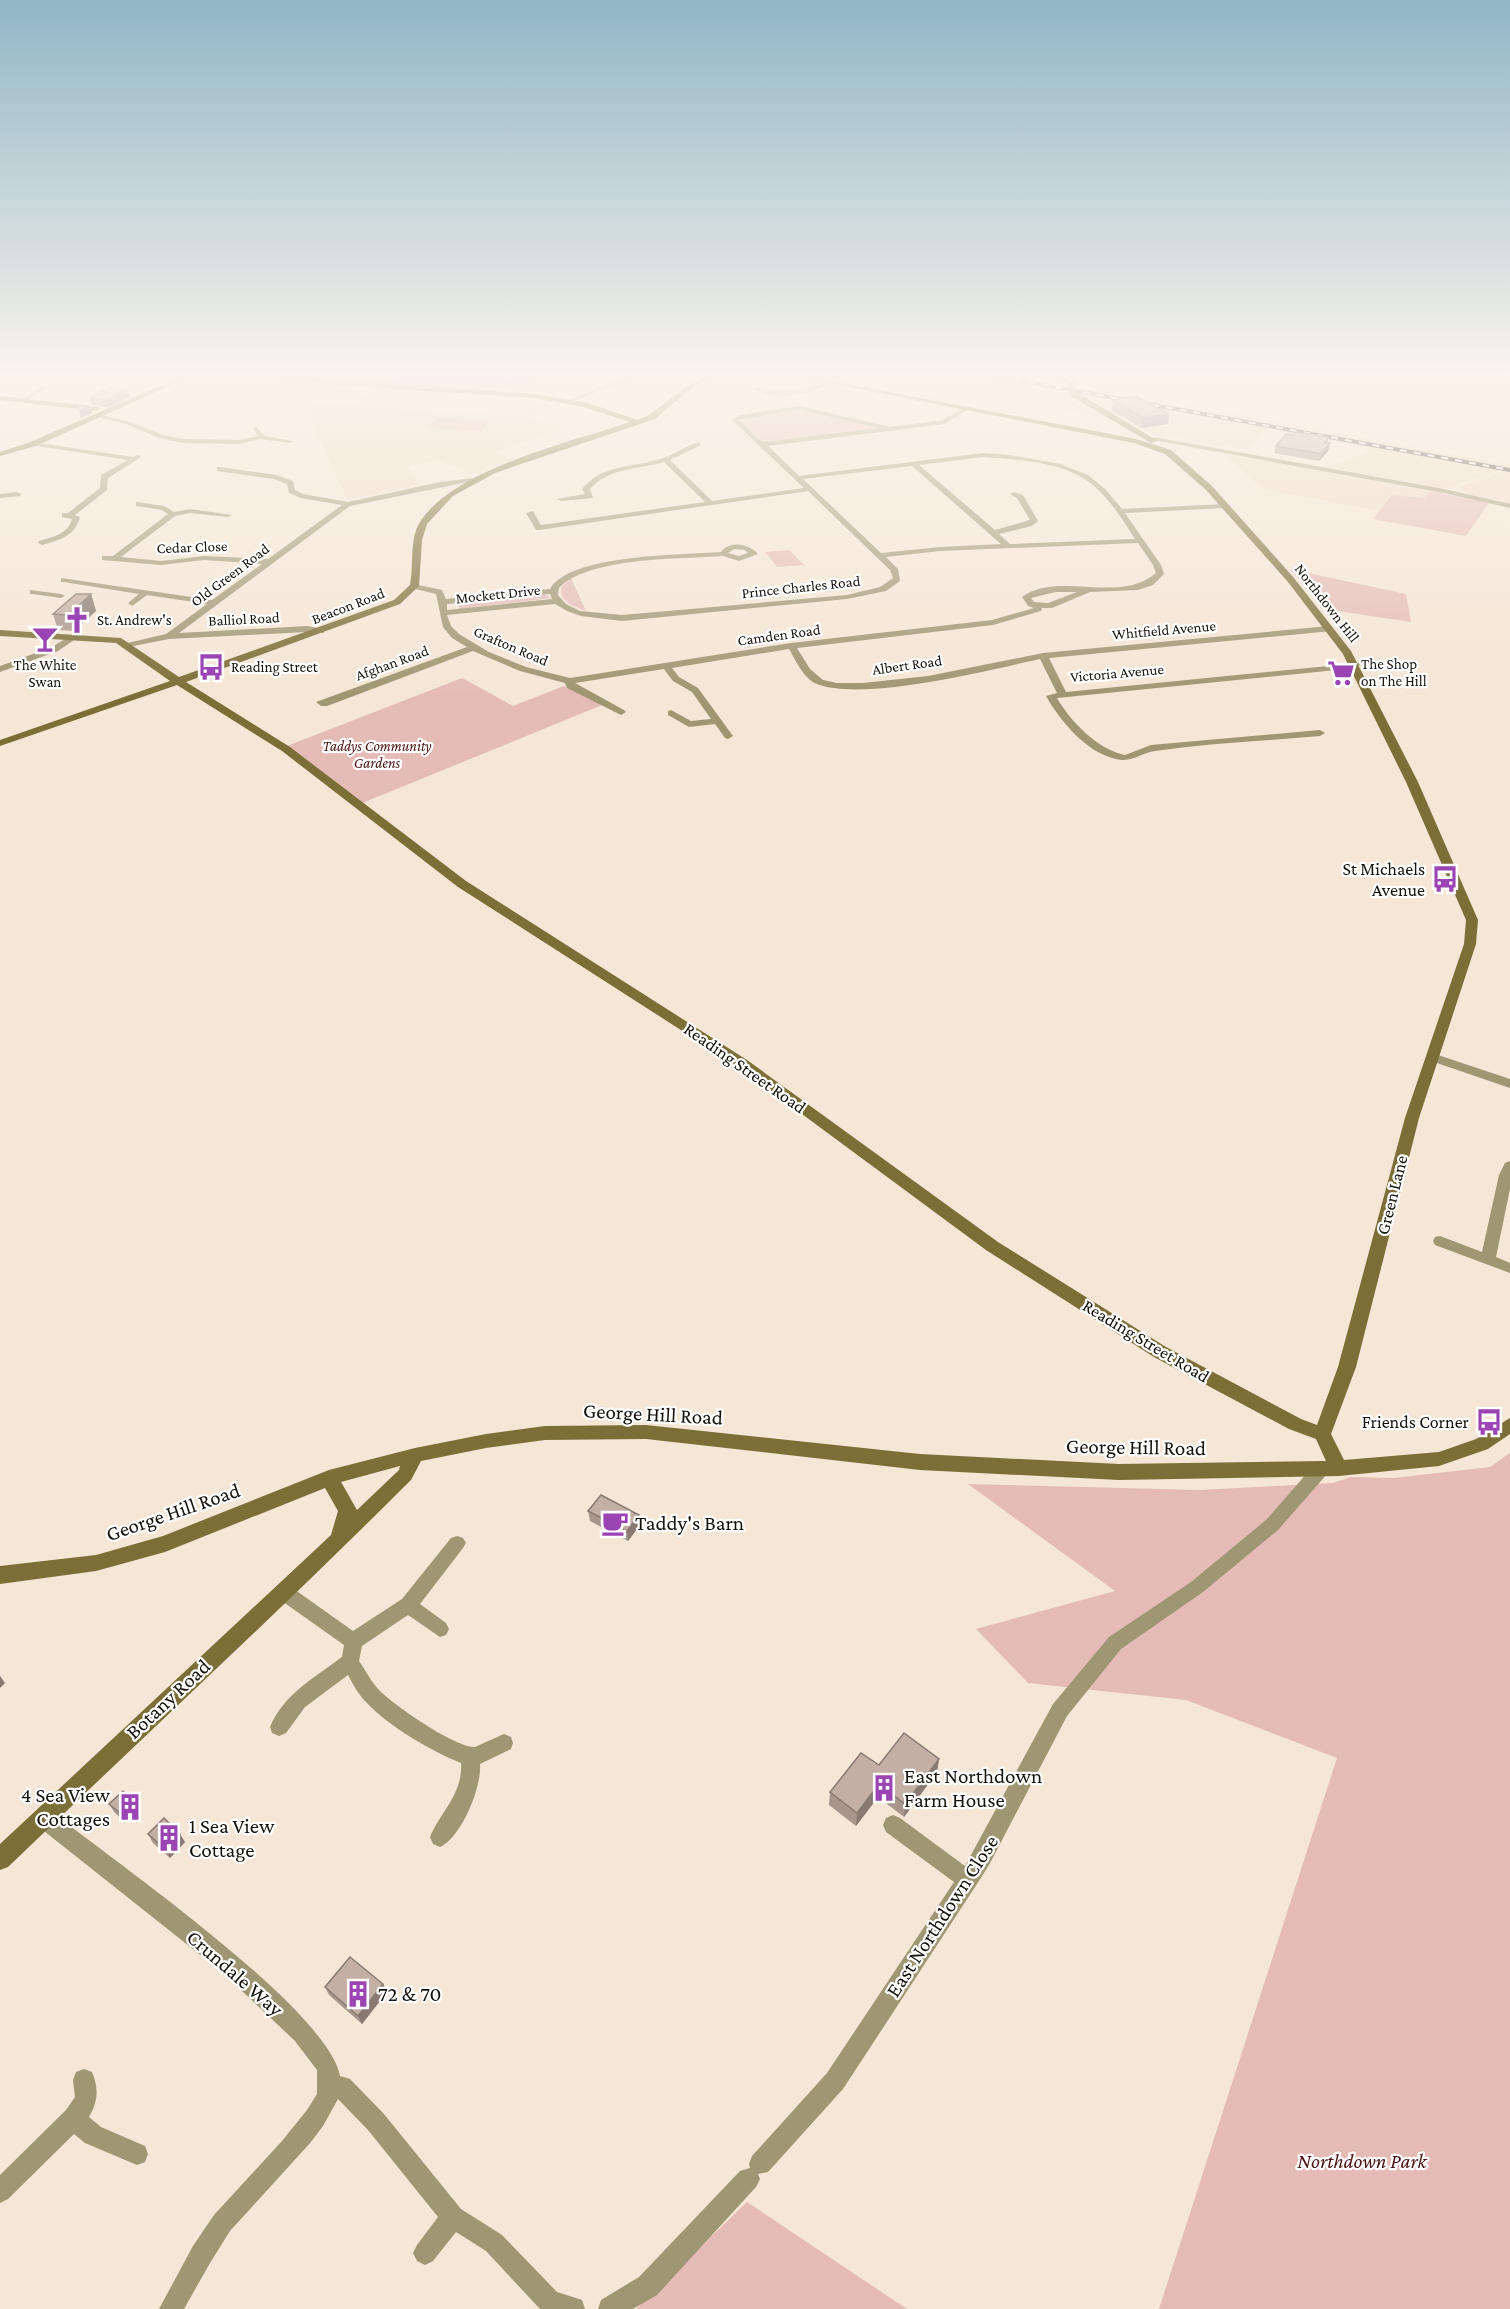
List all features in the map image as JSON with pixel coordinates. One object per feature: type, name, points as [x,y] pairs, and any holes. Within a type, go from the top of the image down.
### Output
[{"type":"street","points":[[42,543],[64,537],[75,525],[69,516],[104,488],[104,480]]},
{"type":"street","points":[[282,480],[290,483],[292,491],[301,496],[348,504]]},
{"type":"street","points":[[442,613],[443,602],[439,592],[414,586],[418,540],[423,523],[450,494],[474,480]]},
{"type":"street","name":"Old Green Road","points":[[169,636],[348,504],[440,484],[474,480]]},
{"type":"street","points":[[561,499],[590,496],[586,489],[597,480]]},
{"type":"street","points":[[686,480],[710,503]]},
{"type":"street","name":"Prince Charles Road","points":[[555,596],[578,613],[622,618],[847,597],[883,589],[897,579],[898,574],[881,555],[799,480]]},
{"type":"street","points":[[932,480],[1009,547]]},
{"type":"street","points":[[1038,606],[1028,602],[1026,597],[1033,593],[1133,587],[1157,578],[1160,569],[1117,511],[1089,480]]},
{"type":"street","name":"Northdown Hill","points":[[1199,480],[1226,506],[1329,629],[1356,665],[1412,782],[1472,920]]},
{"type":"street","points":[[1380,480],[1510,506]]},
{"type":"street","points":[[530,513],[539,528],[809,489]]},
{"type":"street","points":[[2,497],[17,494]]},
{"type":"street","points":[[994,533],[1029,524],[1034,520],[1020,497],[1014,494]]},
{"type":"street","name":"Cedar Close","points":[[145,503],[164,508],[173,514]]},
{"type":"street","points":[[1117,511],[1226,506]]},
{"type":"street","name":"Cedar Close","points":[[224,513],[190,511],[173,514],[158,527],[110,558],[161,563],[204,558],[270,562]]},
{"type":"street","points":[[881,555],[1140,542]]},
{"type":"street","points":[[555,596],[557,583],[566,576],[593,566],[723,554]]},
{"type":"street","points":[[51,594],[67,580],[215,603]]},
{"type":"street","name":"Beacon Road","points":[[0,743],[387,607],[404,597],[414,586]]},
{"type":"street","name":"Camden Road","points":[[570,681],[791,646],[993,622],[1025,615],[1038,609],[1038,606],[1049,606],[1089,590]]},
{"type":"street","points":[[33,592],[61,596]]},
{"type":"street","points":[[132,603],[146,592]]},
{"type":"street","name":"Mockett Drive","points":[[443,602],[555,596]]},
{"type":"street","name":"Mockett Drive","points":[[442,613],[555,596]]},
{"type":"street","name":"Grafton Road","points":[[442,613],[448,629],[473,648],[535,674],[570,681],[570,686],[621,712]]},
{"type":"street","name":"Balliol Road","points":[[122,643],[169,636],[306,629],[321,631]]},
{"type":"street","name":"Whitfield Avenue","points":[[1043,656],[1329,629]]},
{"type":"street","points":[[0,633],[76,636],[122,643],[180,681]]},
{"type":"street","points":[[0,669],[55,649],[76,636]]},
{"type":"street","name":"Albert Road","points":[[791,646],[811,675],[819,682],[850,687],[989,669],[1043,656]]},
{"type":"street","name":"Afghan Road","points":[[321,702],[324,704],[473,648]]},
{"type":"street","points":[[1043,656],[1062,693]]},
{"type":"street","name":"Victoria Avenue","points":[[1320,733],[1297,731],[1151,748],[1129,758],[1120,758],[1103,751],[1067,718],[1051,696],[1062,693],[1356,665]]},
{"type":"street","points":[[667,667],[676,679],[695,690],[728,736]]},
{"type":"street","name":"Reading Street Road","points":[[180,681],[286,749],[361,809],[462,884],[742,1063],[992,1246],[1160,1352],[1295,1424],[1322,1434]]},
{"type":"street","points":[[671,713],[689,724],[718,721]]},
{"type":"street","name":"Green Lane","points":[[1322,1434],[1347,1367],[1407,1138],[1470,944],[1472,920]]},
{"type":"street","points":[[1432,1057],[1510,1084]]},
{"type":"street","points":[[1488,1260],[1506,1175],[1510,1166]]},
{"type":"street","points":[[1440,1241],[1508,1268]]},
{"type":"street","name":"George Hill Road","points":[[0,1575],[96,1563],[165,1544],[329,1478],[415,1455],[533,1435],[605,1431],[646,1432],[920,1462],[1119,1472],[1331,1468],[1439,1460],[1482,1444],[1510,1425]]},
{"type":"street","points":[[1322,1434],[1331,1468]]},
{"type":"street","name":"Botany Road","points":[[0,1859],[285,1593],[405,1475],[415,1455]]},
{"type":"street","name":"East Northdown Close","points":[[610,2309],[648,2286],[754,2172],[835,2080],[982,1858],[1060,1710],[1115,1644],[1197,1587],[1272,1525],[1331,1468]]},
{"type":"street","name":"Botany Road","points":[[329,1478],[348,1510],[337,1540]]},
{"type":"street","points":[[354,1641],[408,1605],[456,1543]]},
{"type":"street","points":[[285,1593],[339,1633],[354,1641]]},
{"type":"street","points":[[408,1605],[440,1629]]},
{"type":"street","points":[[354,1641],[354,1669],[373,1697],[400,1717],[455,1751],[470,1757],[481,1755],[504,1743]]},
{"type":"street","points":[[279,1727],[298,1701],[354,1669]]},
{"type":"street","points":[[440,1837],[469,1792],[470,1757]]},
{"type":"street","name":"Crundale Way","points":[[49,1813],[51,1824],[143,1893],[251,1981],[300,2031],[327,2066],[330,2086]]},
{"type":"street","points":[[893,1825],[968,1880]]},
{"type":"street","points":[[0,2191],[23,2166],[74,2119],[86,2100],[84,2080]]},
{"type":"street","points":[[171,2309],[221,2224],[305,2130],[326,2101],[330,2086],[342,2087],[376,2122],[453,2217],[494,2243],[550,2302],[573,2309]]},
{"type":"street","points":[[74,2119],[93,2135],[137,2154]]},
{"type":"street","points":[[425,2253],[453,2217]]},
{"type":"shaded area","points":[[338,480],[415,480],[418,485],[347,499]]},
{"type":"shaded area","points":[[1252,480],[1370,480],[1431,491],[1425,498],[1392,495],[1379,511],[1262,489]]},
{"type":"shaded area","points":[[1393,480],[1471,480],[1445,488]]},
{"type":"shaded area","points":[[1478,480],[1510,480],[1510,505],[1468,495],[1460,486]]},
{"type":"green space","points":[[1431,491],[1489,503],[1466,536],[1373,519],[1392,495],[1424,498]]},
{"type":"green space","points":[[789,550],[804,565],[777,567],[765,552]]},
{"type":"green space","points":[[1290,569],[1406,594],[1411,622],[1324,609]]},
{"type":"green space","points":[[571,578],[586,611],[571,605],[562,597],[561,588]]},
{"type":"green space","points":[[544,594],[551,598],[459,609],[459,603]]},
{"type":"green space","name":"Taddys Community Gardens","points":[[462,678],[513,706],[564,686],[602,705],[360,804],[287,746]]},
{"type":"green space","name":"Northdown Park","points":[[1510,1453],[1510,2309],[1159,2309],[1337,1758],[1186,1700],[1028,1683],[976,1629],[1115,1591],[968,1484],[1199,1490],[1333,1483],[1350,1477],[1394,1478],[1490,1467]]},
{"type":"green space","points":[[747,2202],[907,2309],[636,2309]]},
{"type":"building","points":[[76,594],[91,594],[69,615],[53,614]]},
{"type":"building","points":[[601,1495],[639,1515],[627,1531],[588,1511]]},
{"type":"building","name":"East Northdown Farm House","points":[[904,1733],[939,1759],[905,1804],[879,1784],[857,1813],[830,1792],[861,1753],[879,1765]]},
{"type":"building","points":[[123,1791],[133,1800],[120,1813],[109,1804]]},
{"type":"building","points":[[164,1818],[180,1834],[165,1849],[148,1834]]},
{"type":"building","name":"72 & 70","points":[[350,1957],[383,1984],[358,2016],[325,1987]]},
{"type":"place","name":"St. Andrew's","points":[[77,620]]},
{"type":"place","name":"The White Swan","points":[[45,639]]},
{"type":"place","name":"Reading Street","points":[[211,667]]},
{"type":"place","name":"The Shop on The Hill","points":[[1341,673]]},
{"type":"place","name":"St Michaels Avenue","points":[[1445,879]]},
{"type":"place","name":"Friends Corner","points":[[1489,1422]]},
{"type":"place","name":"Taddy's Barn","points":[[615,1523]]},
{"type":"place","name":"East Northdown Farm House","points":[[884,1788]]},
{"type":"place","name":"4 Sea View Cottages","points":[[130,1807]]},
{"type":"place","name":"1 Sea View Cottage","points":[[169,1838]]},
{"type":"place","name":"72 & 70","points":[[358,1994]]}]
